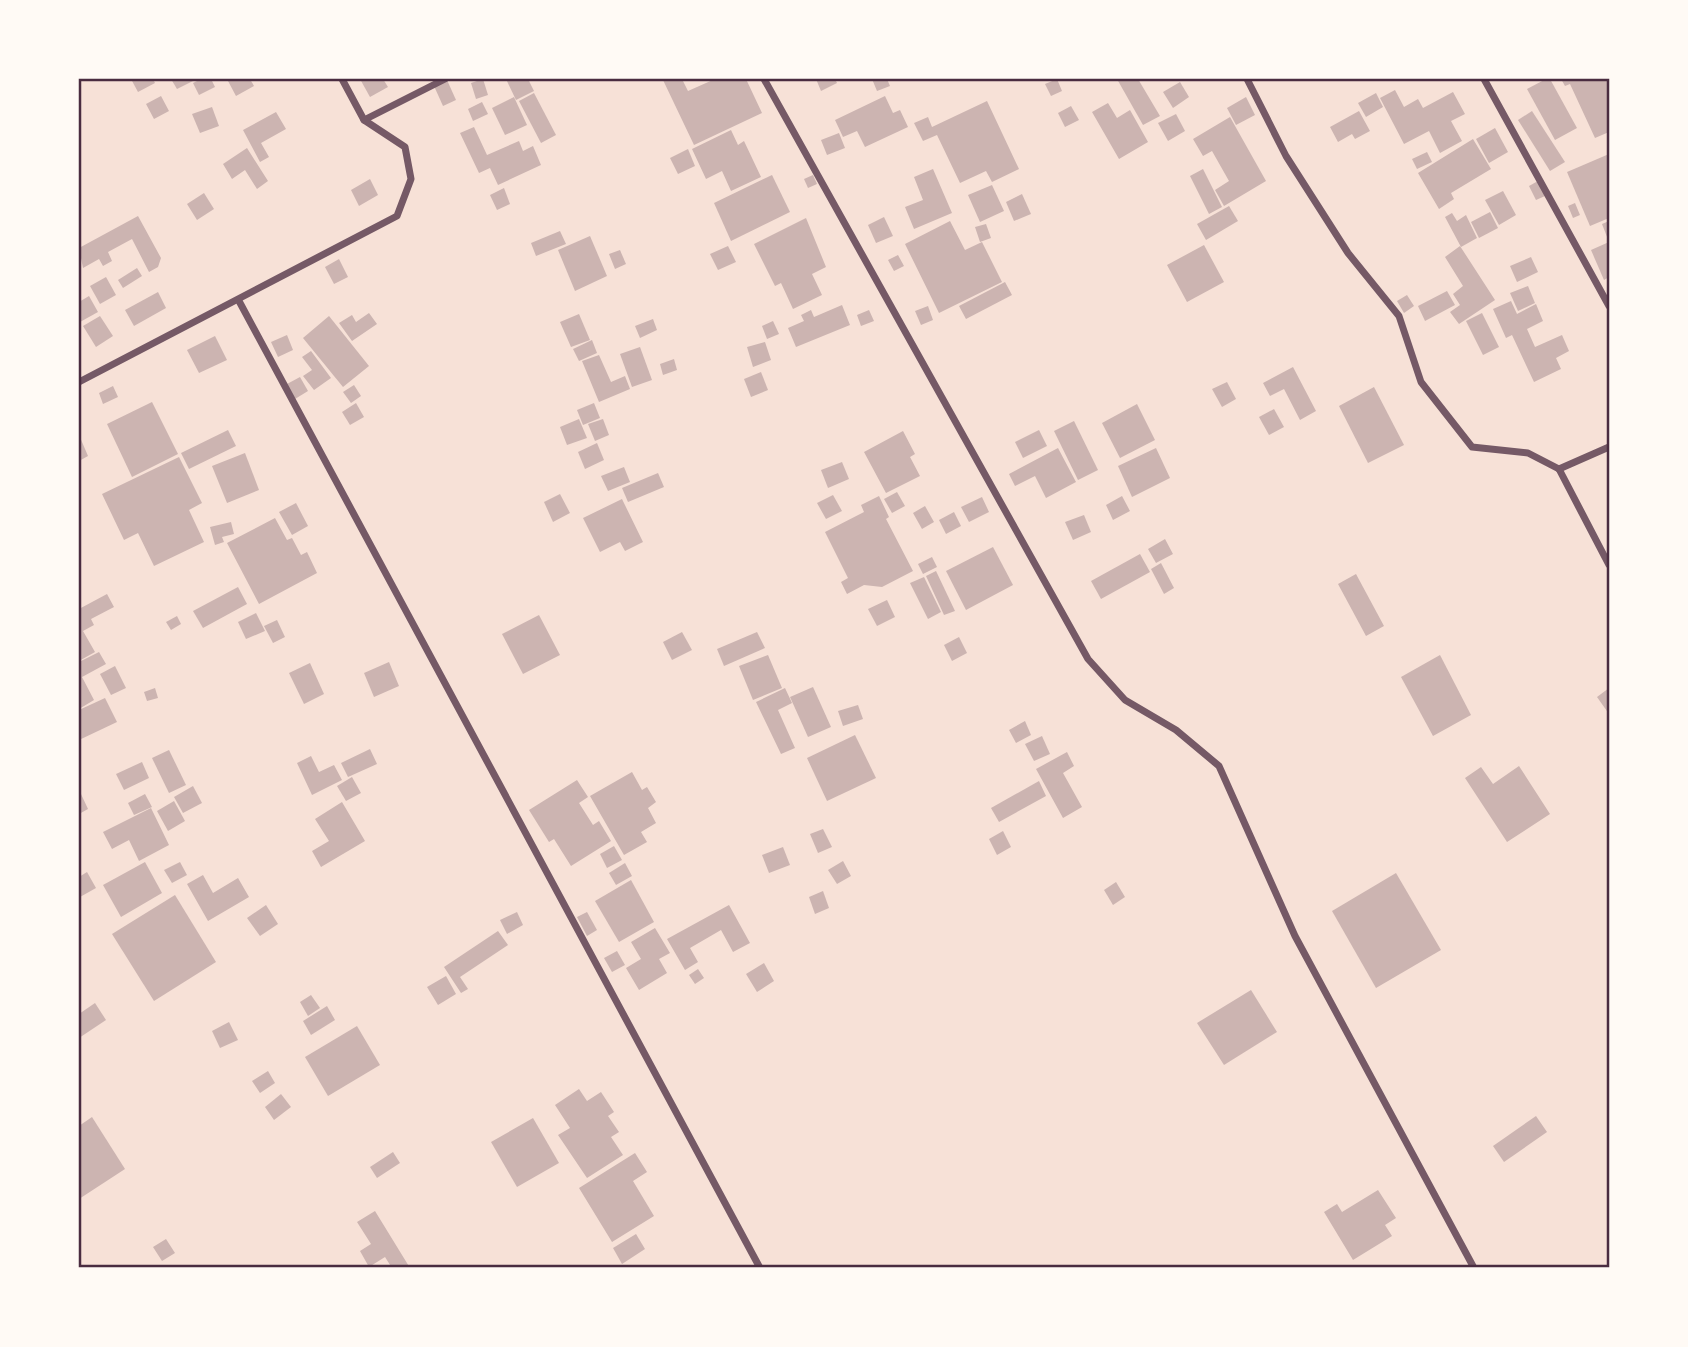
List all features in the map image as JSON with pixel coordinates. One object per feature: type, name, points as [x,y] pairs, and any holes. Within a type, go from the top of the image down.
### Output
[{"type":"street","points":[[79,382],[397,216],[411,178],[405,147],[364,120],[342,79]]},
{"type":"street","points":[[364,120],[445,79]]},
{"type":"street","points":[[764,79],[1088,659],[1125,700],[1176,730],[1219,766],[1295,936],[1474,1268]]},
{"type":"street","points":[[1247,79],[1286,156],[1348,253],[1399,316],[1421,382],[1472,447],[1528,453],[1559,469],[1609,565]]},
{"type":"street","points":[[1484,79],[1609,306]]},
{"type":"street","points":[[239,300],[760,1268]]},
{"type":"street","points":[[1559,469],[1609,447]]},
{"type":"building","points":[[131,79],[153,79],[155,83],[138,92]]},
{"type":"building","points":[[171,79],[197,79],[177,89]]},
{"type":"building","points":[[201,79],[211,79],[215,87],[199,95],[193,83]]},
{"type":"building","points":[[250,79],[254,86],[236,96],[228,81]]},
{"type":"building","points":[[360,79],[383,79],[388,87],[370,97]]},
{"type":"building","points":[[483,79],[488,95],[476,99],[471,83]]},
{"type":"building","points":[[506,79],[528,79],[534,91],[516,100]]},
{"type":"building","points":[[682,79],[688,91],[715,79],[746,79],[762,113],[694,145],[663,80]]},
{"type":"building","points":[[816,79],[835,79],[837,83],[821,91]]},
{"type":"building","points":[[872,79],[887,79],[890,86],[877,91]]},
{"type":"building","points":[[1057,79],[1062,91],[1051,96],[1045,84]]},
{"type":"building","points":[[1117,79],[1138,79],[1160,116],[1143,125]]},
{"type":"building","points":[[1550,79],[1577,128],[1555,140],[1527,89]]},
{"type":"building","points":[[1561,79],[1609,79],[1609,132],[1595,138],[1570,84],[1565,86]]},
{"type":"building","points":[[447,80],[456,100],[443,106],[434,86]]},
{"type":"building","points":[[1180,82],[1189,97],[1173,108],[1163,92]]},
{"type":"building","points":[[1395,90],[1404,107],[1418,99],[1423,108],[1453,92],[1465,114],[1451,121],[1462,141],[1440,153],[1429,131],[1404,144],[1380,98]]},
{"type":"building","points":[[534,93],[556,135],[541,143],[519,101]]},
{"type":"building","points":[[1376,93],[1383,107],[1366,117],[1358,103]]},
{"type":"building","points":[[161,96],[169,111],[154,119],[146,104]]},
{"type":"building","points":[[885,96],[893,113],[900,110],[908,127],[865,147],[857,131],[843,137],[835,120]]},
{"type":"building","points":[[514,97],[527,125],[505,135],[492,108]]},
{"type":"building","points":[[1246,97],[1255,115],[1236,125],[1227,108]]},
{"type":"building","points":[[987,101],[1019,169],[992,182],[986,171],[960,183],[937,135],[923,141],[914,123],[928,117],[932,127]]},
{"type":"building","points":[[482,102],[488,114],[473,121],[468,109]]},
{"type":"building","points":[[1108,103],[1117,118],[1130,110],[1148,142],[1119,159],[1092,112]]},
{"type":"building","points":[[1071,106],[1079,120],[1065,127],[1058,113]]},
{"type":"building","points":[[212,107],[219,126],[200,133],[192,114]]},
{"type":"building","points":[[1359,111],[1370,131],[1355,139],[1352,134],[1338,142],[1330,127]]},
{"type":"building","points":[[1532,111],[1565,162],[1550,171],[1518,120]]},
{"type":"building","points":[[276,112],[286,129],[261,143],[269,157],[260,162],[243,130]]},
{"type":"building","points":[[1176,114],[1185,131],[1168,141],[1158,123]]},
{"type":"building","points":[[1230,117],[1266,181],[1224,206],[1215,190],[1229,181],[1212,151],[1203,156],[1193,139]]},
{"type":"building","points":[[474,127],[487,155],[519,141],[523,151],[533,146],[541,165],[498,185],[490,168],[479,173],[460,133]]},
{"type":"building","points":[[1495,128],[1508,152],[1489,163],[1476,139]]},
{"type":"building","points":[[731,130],[738,145],[744,141],[761,177],[731,191],[722,171],[706,179],[692,149]]},
{"type":"building","points":[[839,133],[845,148],[827,155],[821,140]]},
{"type":"building","points":[[1473,139],[1491,169],[1451,193],[1454,199],[1439,209],[1418,173]]},
{"type":"building","points":[[247,148],[268,181],[257,189],[245,170],[232,179],[223,164]]},
{"type":"building","points":[[688,149],[695,166],[678,174],[670,158]]},
{"type":"building","points":[[1427,152],[1432,162],[1417,169],[1412,159]]},
{"type":"building","points":[[1609,154],[1609,218],[1590,226],[1567,172]]},
{"type":"building","points":[[933,169],[952,213],[914,229],[905,207],[923,200],[914,177]]},
{"type":"building","points":[[1203,169],[1222,207],[1209,214],[1190,176]]},
{"type":"building","points":[[772,175],[790,212],[731,241],[714,203]]},
{"type":"building","points":[[813,175],[817,184],[808,188],[804,179]]},
{"type":"building","points":[[370,179],[378,195],[359,206],[351,190]]},
{"type":"building","points":[[1538,181],[1545,196],[1536,200],[1529,186]]},
{"type":"building","points":[[992,185],[1004,211],[980,222],[968,195]]},
{"type":"building","points":[[504,188],[510,204],[497,210],[490,195]]},
{"type":"building","points":[[1503,191],[1516,215],[1499,225],[1485,200]]},
{"type":"building","points":[[204,193],[214,209],[197,220],[187,204]]},
{"type":"building","points":[[1022,194],[1031,214],[1014,221],[1006,202]]},
{"type":"building","points":[[1575,203],[1580,215],[1573,218],[1568,206]]},
{"type":"building","points":[[1229,206],[1238,221],[1206,240],[1197,224]]},
{"type":"building","points":[[1490,212],[1498,228],[1479,238],[1471,222]]},
{"type":"building","points":[[1452,213],[1457,221],[1466,215],[1477,238],[1461,247],[1445,217]]},
{"type":"building","points":[[138,216],[161,258],[158,267],[149,272],[132,239],[108,252],[112,261],[103,266],[99,259],[83,268],[79,248]]},
{"type":"building","points":[[884,217],[893,236],[876,243],[868,225]]},
{"type":"building","points":[[806,218],[826,267],[812,274],[822,295],[793,309],[781,283],[775,286],[754,244]]},
{"type":"building","points":[[950,221],[965,250],[982,242],[1002,282],[939,313],[905,244]]},
{"type":"building","points":[[1609,221],[1609,242],[1602,224]]},
{"type":"building","points":[[986,224],[991,238],[980,242],[975,227]]},
{"type":"building","points":[[560,231],[566,244],[536,256],[531,243]]},
{"type":"building","points":[[590,236],[607,276],[575,291],[558,250]]},
{"type":"building","points":[[1609,242],[1609,277],[1604,280],[1591,250]]},
{"type":"building","points":[[1204,245],[1224,282],[1187,302],[1167,265]]},
{"type":"building","points":[[728,246],[736,262],[718,270],[710,254]]},
{"type":"building","points":[[1460,246],[1495,300],[1459,324],[1450,312],[1460,305],[1453,294],[1463,286],[1445,257]]},
{"type":"building","points":[[620,250],[626,264],[615,269],[609,254]]},
{"type":"building","points":[[898,255],[904,266],[894,271],[888,260]]},
{"type":"building","points":[[1531,257],[1538,272],[1517,282],[1510,266]]},
{"type":"building","points":[[339,259],[348,277],[334,284],[325,267]]},
{"type":"building","points":[[137,268],[142,276],[123,288],[118,280]]},
{"type":"building","points":[[106,277],[116,295],[100,304],[90,286]]},
{"type":"building","points":[[1005,282],[1012,295],[966,319],[959,306]]},
{"type":"building","points":[[1528,286],[1535,303],[1518,311],[1510,293]]},
{"type":"building","points":[[1447,291],[1455,305],[1425,321],[1418,306]]},
{"type":"building","points":[[158,292],[166,308],[134,326],[125,310]]},
{"type":"building","points":[[1407,295],[1414,306],[1404,313],[1397,301]]},
{"type":"building","points":[[89,296],[98,312],[80,322],[79,302]]},
{"type":"building","points":[[1511,301],[1517,314],[1536,304],[1543,321],[1527,329],[1535,347],[1562,335],[1569,351],[1556,358],[1561,369],[1534,382],[1512,335],[1506,338],[1493,309]]},
{"type":"building","points":[[842,305],[850,325],[796,347],[788,328],[804,321],[801,315],[811,310],[814,317]]},
{"type":"building","points":[[928,306],[933,320],[921,325],[915,311]]},
{"type":"building","points":[[869,310],[874,321],[861,326],[857,315]]},
{"type":"building","points":[[369,313],[377,324],[352,341],[339,323],[352,315],[356,322]]},
{"type":"building","points":[[1482,313],[1499,347],[1483,355],[1466,321]]},
{"type":"building","points":[[579,314],[590,340],[571,347],[560,322]]},
{"type":"building","points":[[100,316],[113,336],[96,347],[83,326]]},
{"type":"building","points":[[329,316],[369,366],[343,387],[303,338]]},
{"type":"building","points":[[653,319],[657,330],[640,338],[635,326]]},
{"type":"building","points":[[773,321],[779,334],[767,339],[762,326]]},
{"type":"building","points":[[287,335],[293,350],[278,357],[271,342]]},
{"type":"building","points":[[215,336],[227,360],[199,373],[187,350]]},
{"type":"building","points":[[592,340],[597,353],[579,361],[573,349]]},
{"type":"building","points":[[765,342],[771,360],[753,367],[747,347]]},
{"type":"building","points":[[640,347],[652,380],[632,387],[620,354]]},
{"type":"building","points":[[311,351],[331,378],[314,390],[303,376],[312,370],[302,357]]},
{"type":"building","points":[[599,355],[611,382],[625,376],[630,389],[599,402],[582,361]]},
{"type":"building","points":[[674,359],[677,370],[663,375],[660,364]]},
{"type":"building","points":[[1293,367],[1316,411],[1300,420],[1284,389],[1270,396],[1263,383]]},
{"type":"building","points":[[761,372],[768,390],[751,397],[744,379]]},
{"type":"building","points":[[300,377],[308,391],[295,399],[287,384]]},
{"type":"building","points":[[1227,382],[1236,399],[1222,407],[1212,389]]},
{"type":"building","points":[[354,385],[361,396],[351,403],[343,392]]},
{"type":"building","points":[[113,386],[118,397],[103,404],[99,393]]},
{"type":"building","points":[[1374,387],[1404,445],[1368,463],[1339,406]]},
{"type":"building","points":[[152,402],[178,454],[132,477],[107,424]]},
{"type":"building","points":[[356,403],[364,417],[350,425],[342,412]]},
{"type":"building","points":[[594,403],[600,418],[583,425],[577,410]]},
{"type":"building","points":[[1137,404],[1155,440],[1120,458],[1102,423]]},
{"type":"building","points":[[1274,409],[1284,427],[1269,435],[1259,417]]},
{"type":"building","points":[[579,419],[587,438],[567,445],[560,427]]},
{"type":"building","points":[[603,419],[609,435],[595,441],[588,424]]},
{"type":"building","points":[[1074,421],[1098,470],[1078,480],[1054,431]]},
{"type":"building","points":[[228,430],[236,446],[189,469],[181,453]]},
{"type":"building","points":[[1039,430],[1047,446],[1023,458],[1015,442]]},
{"type":"building","points":[[903,431],[915,454],[910,457],[920,476],[886,493],[864,452]]},
{"type":"building","points":[[79,435],[88,456],[79,461]]},
{"type":"building","points":[[597,443],[604,460],[585,469],[578,452]]},
{"type":"building","points":[[1058,448],[1076,482],[1046,498],[1035,476],[1015,486],[1009,474]]},
{"type":"building","points":[[1156,448],[1170,478],[1132,497],[1118,466]]},
{"type":"building","points":[[245,453],[259,490],[227,503],[212,466]]},
{"type":"building","points":[[179,457],[202,503],[189,510],[204,542],[154,566],[138,533],[124,540],[102,494]]},
{"type":"building","points":[[842,462],[849,479],[828,488],[821,470]]},
{"type":"building","points":[[624,467],[630,482],[608,491],[601,476]]},
{"type":"building","points":[[658,473],[664,487],[628,502],[622,488]]},
{"type":"building","points":[[897,492],[905,506],[892,513],[884,499]]},
{"type":"building","points":[[560,494],[570,513],[553,522],[544,502]]},
{"type":"building","points":[[833,495],[842,511],[826,519],[817,503]]},
{"type":"building","points":[[879,496],[889,517],[886,519],[913,571],[882,587],[864,585],[847,594],[841,582],[848,578],[825,532],[864,512],[861,505]]},
{"type":"building","points":[[1122,496],[1130,511],[1113,520],[1106,505]]},
{"type":"building","points":[[982,497],[989,512],[969,522],[961,507]]},
{"type":"building","points":[[622,499],[643,542],[625,551],[620,542],[600,552],[583,518]]},
{"type":"building","points":[[296,503],[308,526],[292,535],[279,512]]},
{"type":"building","points":[[925,506],[934,522],[922,529],[913,513]]},
{"type":"building","points":[[954,512],[961,526],[946,534],[939,520]]},
{"type":"building","points":[[1084,515],[1091,532],[1073,540],[1065,522]]},
{"type":"building","points":[[275,518],[287,540],[292,538],[301,555],[307,552],[317,573],[259,604],[227,543]]},
{"type":"building","points":[[231,522],[234,534],[222,537],[224,542],[215,545],[210,527]]},
{"type":"building","points":[[1165,539],[1173,554],[1156,563],[1148,549]]},
{"type":"building","points":[[993,547],[1013,585],[966,610],[946,571]]},
{"type":"building","points":[[1140,554],[1150,572],[1101,599],[1091,581]]},
{"type":"building","points":[[932,557],[937,567],[923,574],[918,564]]},
{"type":"building","points":[[1161,563],[1174,588],[1164,594],[1151,569]]},
{"type":"building","points":[[936,571],[955,611],[944,615],[926,576]]},
{"type":"building","points":[[1356,574],[1384,626],[1366,636],[1338,584]]},
{"type":"building","points":[[924,577],[941,612],[928,619],[910,583]]},
{"type":"building","points":[[238,587],[247,604],[203,628],[193,611]]},
{"type":"building","points":[[107,594],[114,607],[91,619],[94,625],[83,631],[95,652],[79,661],[79,609]]},
{"type":"building","points":[[887,600],[895,617],[877,626],[868,609]]},
{"type":"building","points":[[256,613],[265,631],[246,639],[238,622]]},
{"type":"building","points":[[539,615],[560,655],[523,674],[502,634]]},
{"type":"building","points":[[177,616],[181,624],[171,630],[166,622]]},
{"type":"building","points":[[277,620],[285,637],[273,643],[264,626]]},
{"type":"building","points":[[682,632],[692,650],[672,660],[663,642]]},
{"type":"building","points":[[757,632],[765,648],[724,666],[717,649]]},
{"type":"building","points":[[959,637],[967,653],[952,661],[944,645]]},
{"type":"building","points":[[99,652],[106,664],[82,677],[94,700],[79,709],[79,662]]},
{"type":"building","points":[[768,655],[782,688],[753,700],[739,666]]},
{"type":"building","points":[[1440,655],[1471,715],[1433,736],[1401,677]]},
{"type":"building","points":[[389,662],[399,686],[374,697],[364,673]]},
{"type":"building","points":[[310,663],[324,694],[304,704],[289,673]]},
{"type":"building","points":[[115,666],[126,688],[111,695],[100,674]]},
{"type":"building","points":[[813,687],[831,727],[808,737],[790,697]]},
{"type":"building","points":[[155,688],[158,698],[147,701],[144,692]]},
{"type":"building","points":[[785,688],[792,703],[778,710],[795,748],[781,754],[756,702]]},
{"type":"building","points":[[1609,688],[1609,714],[1597,697]]},
{"type":"building","points":[[105,698],[117,722],[79,740],[79,710]]},
{"type":"building","points":[[858,705],[863,719],[843,726],[838,711]]},
{"type":"building","points":[[1025,721],[1031,735],[1016,743],[1009,730]]},
{"type":"building","points":[[855,735],[876,778],[827,801],[807,758]]},
{"type":"building","points":[[1042,736],[1050,754],[1034,761],[1025,744]]},
{"type":"building","points":[[370,749],[377,764],[348,777],[341,763]]},
{"type":"building","points":[[169,750],[186,785],[169,793],[152,758]]},
{"type":"building","points":[[1067,752],[1074,766],[1063,773],[1082,807],[1063,818],[1036,769]]},
{"type":"building","points":[[311,756],[319,772],[334,765],[342,780],[312,795],[297,763]]},
{"type":"building","points":[[142,762],[149,778],[124,790],[116,774]]},
{"type":"building","points":[[1519,766],[1550,814],[1507,842],[1465,778],[1481,767],[1493,784]]},
{"type":"building","points":[[632,772],[642,790],[647,787],[656,802],[648,808],[656,823],[641,832],[647,842],[624,855],[590,796]]},
{"type":"building","points":[[352,777],[361,793],[346,801],[337,786]]},
{"type":"building","points":[[577,780],[588,797],[579,803],[593,825],[599,821],[611,841],[571,866],[554,839],[549,842],[529,810]]},
{"type":"building","points":[[1039,781],[1046,796],[999,822],[991,808]]},
{"type":"building","points":[[193,786],[202,803],[183,813],[174,797]]},
{"type":"building","points":[[81,794],[88,809],[79,814],[79,795]]},
{"type":"building","points":[[145,794],[152,807],[134,815],[128,803]]},
{"type":"building","points":[[174,801],[185,821],[168,831],[157,811]]},
{"type":"building","points":[[342,802],[365,841],[321,867],[312,851],[329,841],[315,819]]},
{"type":"building","points":[[151,808],[169,845],[139,861],[129,840],[112,849],[103,832]]},
{"type":"building","points":[[823,829],[832,847],[818,853],[810,834]]},
{"type":"building","points":[[1003,831],[1011,847],[997,855],[989,839]]},
{"type":"building","points":[[614,846],[622,860],[607,868],[600,854]]},
{"type":"building","points":[[783,847],[790,865],[769,873],[762,855]]},
{"type":"building","points":[[843,861],[851,876],[837,884],[828,870]]},
{"type":"building","points":[[145,862],[162,893],[121,917],[103,885]]},
{"type":"building","points":[[180,862],[187,875],[172,883],[164,870]]},
{"type":"building","points":[[625,863],[632,876],[616,885],[609,873]]},
{"type":"building","points":[[87,872],[96,888],[80,897],[79,877]]},
{"type":"building","points":[[1396,873],[1441,950],[1376,988],[1332,911]]},
{"type":"building","points":[[203,875],[213,893],[238,878],[249,897],[208,921],[187,884]]},
{"type":"building","points":[[631,880],[654,922],[619,942],[595,901]]},
{"type":"building","points":[[1116,882],[1125,897],[1113,905],[1104,890]]},
{"type":"building","points":[[823,891],[829,908],[815,914],[809,897]]},
{"type":"building","points":[[175,895],[216,962],[154,1001],[112,934]]},
{"type":"building","points":[[266,905],[278,924],[260,936],[247,918]]},
{"type":"building","points":[[729,905],[750,943],[733,952],[721,930],[690,948],[698,962],[685,970],[667,939]]},
{"type":"building","points":[[517,912],[523,925],[507,934],[500,920]]},
{"type":"building","points":[[587,912],[597,930],[587,936],[577,917]]},
{"type":"building","points":[[655,928],[670,953],[659,959],[667,973],[639,990],[626,968],[641,959],[631,942]]},
{"type":"building","points":[[498,931],[508,945],[460,977],[468,989],[461,993],[444,967]]},
{"type":"building","points":[[617,951],[625,965],[612,972],[604,958]]},
{"type":"building","points":[[764,963],[774,981],[757,992],[746,974]]},
{"type":"building","points":[[698,969],[704,978],[695,984],[689,975]]},
{"type":"building","points":[[446,976],[456,994],[438,1005],[427,987]]},
{"type":"building","points":[[1251,990],[1277,1032],[1224,1065],[1197,1023]]},
{"type":"building","points":[[311,995],[320,1008],[308,1016],[300,1002]]},
{"type":"building","points":[[95,1003],[106,1020],[79,1038],[79,1014]]},
{"type":"building","points":[[327,1006],[335,1020],[311,1035],[303,1021]]},
{"type":"building","points":[[229,1022],[238,1040],[220,1048],[212,1031]]},
{"type":"building","points":[[357,1026],[380,1065],[328,1096],[305,1057]]},
{"type":"building","points":[[268,1071],[275,1083],[260,1093],[252,1081]]},
{"type":"building","points":[[579,1089],[587,1101],[601,1092],[614,1112],[608,1116],[619,1132],[611,1137],[623,1155],[587,1178],[558,1135],[570,1128],[555,1105]]},
{"type":"building","points":[[281,1094],[291,1107],[274,1120],[265,1107]]},
{"type":"building","points":[[1536,1116],[1547,1132],[1504,1162],[1493,1146]]},
{"type":"building","points":[[92,1117],[125,1169],[79,1199],[79,1126]]},
{"type":"building","points":[[533,1118],[559,1163],[517,1187],[491,1142]]},
{"type":"building","points":[[393,1152],[400,1163],[377,1178],[370,1167]]},
{"type":"building","points":[[635,1153],[647,1172],[633,1181],[654,1216],[612,1242],[579,1188]]},
{"type":"building","points":[[1378,1190],[1396,1218],[1385,1225],[1392,1236],[1353,1260],[1324,1212],[1337,1204],[1342,1212]]},
{"type":"building","points":[[375,1211],[410,1268],[392,1268],[385,1257],[369,1267],[360,1251],[371,1244],[357,1222]]},
{"type":"building","points":[[636,1234],[645,1249],[622,1264],[613,1248]]},
{"type":"building","points":[[166,1239],[175,1253],[162,1261],[153,1247]]}]
